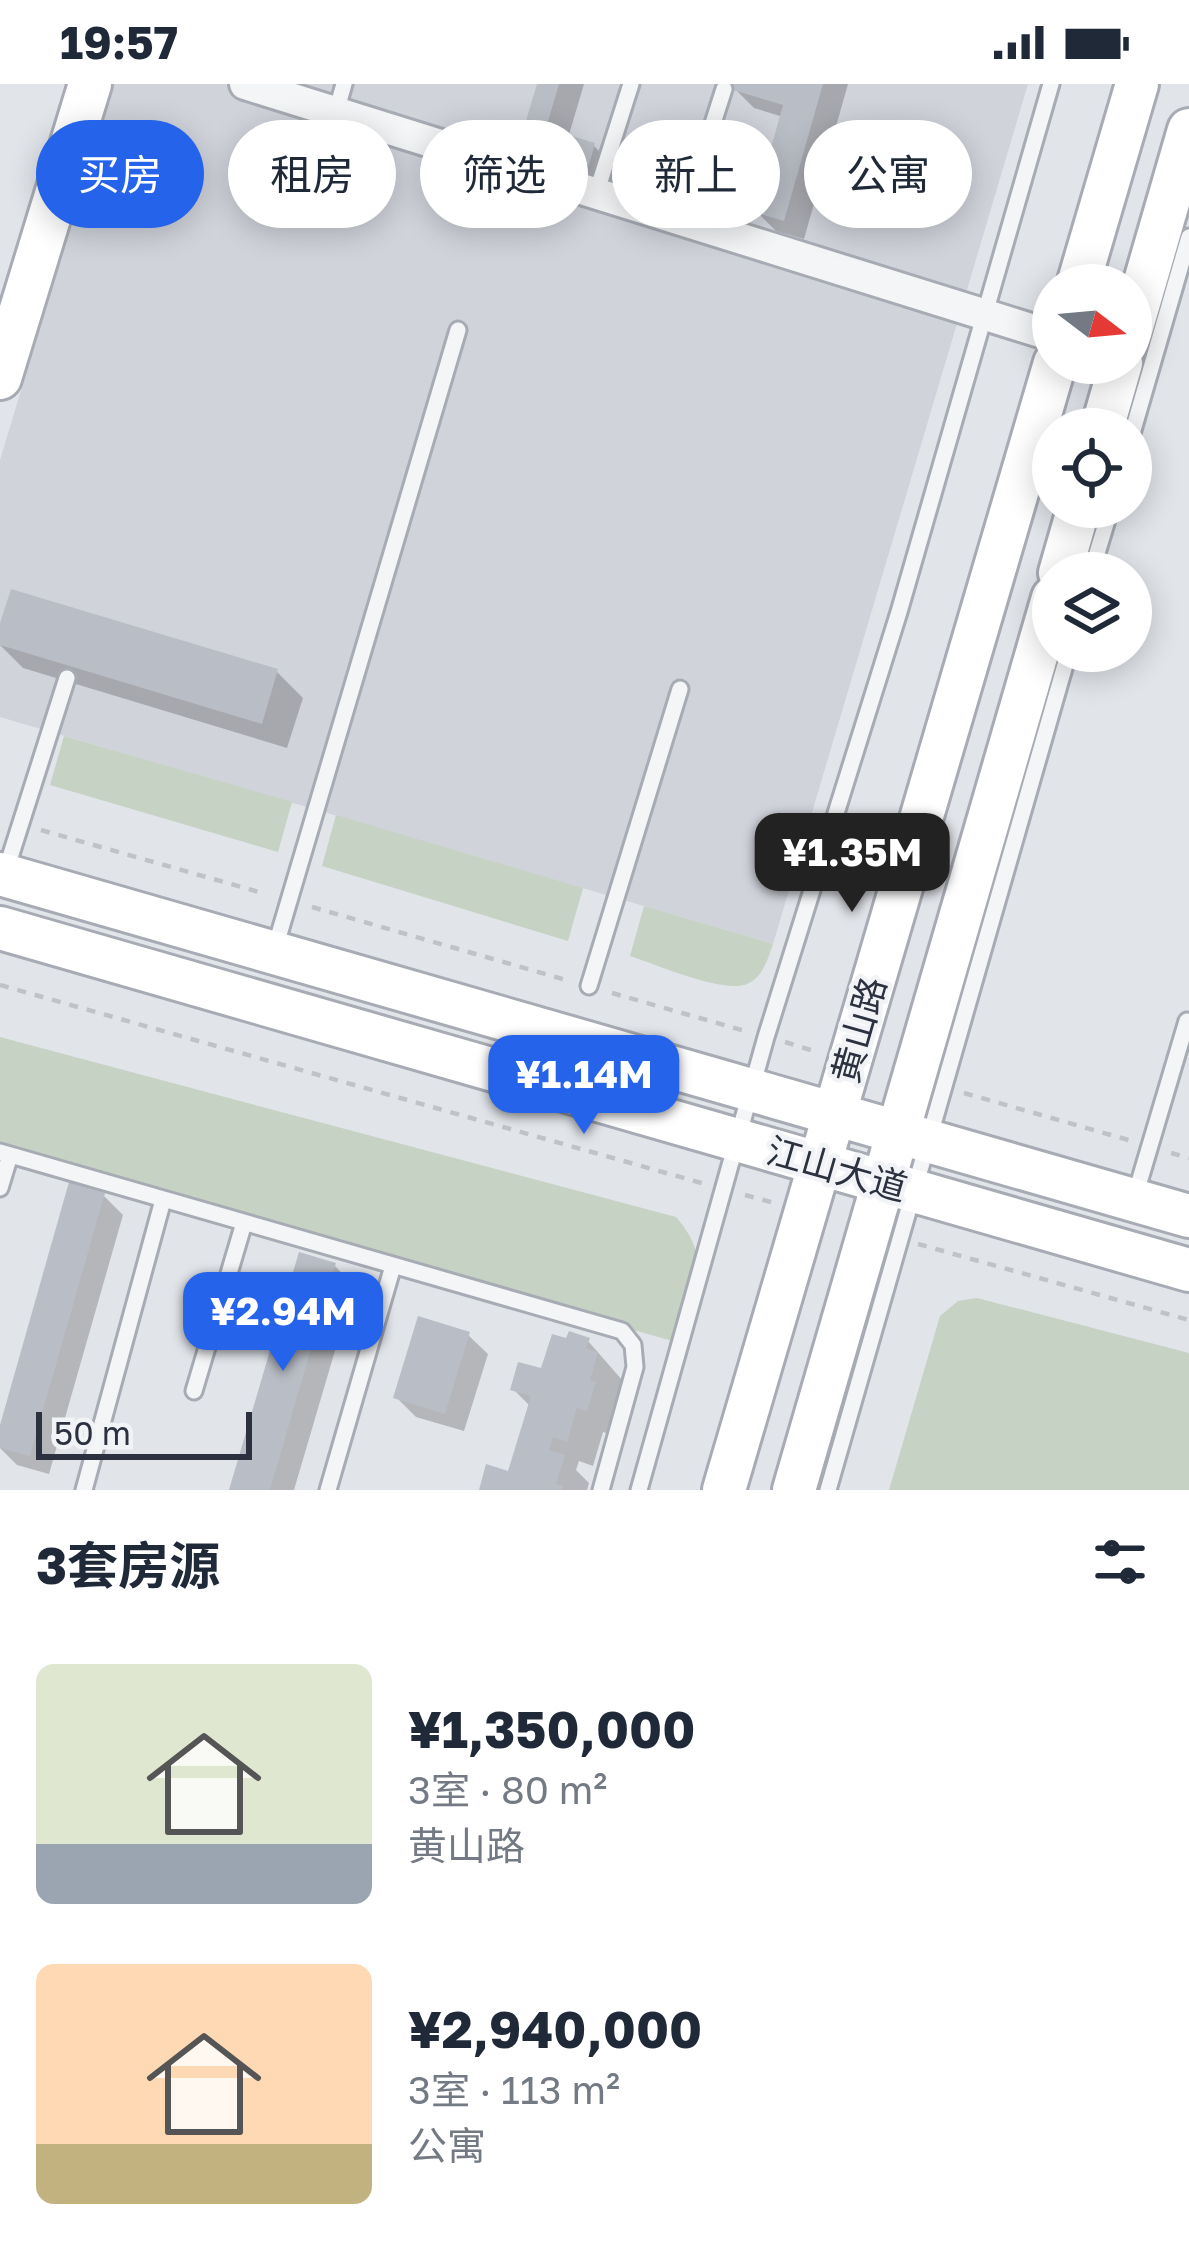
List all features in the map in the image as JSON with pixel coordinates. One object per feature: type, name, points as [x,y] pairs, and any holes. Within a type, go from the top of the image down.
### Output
[{"type":"main road","points":[[0,310],[69,84]]},
{"type":"main road","points":[[0,378],[89,84]]},
{"type":"main road","points":[[1084,264],[1137,84]]},
{"type":"main road","points":[[1150,264],[1189,130]]},
{"type":"main road","name":"黄山路","points":[[724,1490],[1049,384]]},
{"type":"main road","name":"黄山路","points":[[794,1490],[899,1188],[1034,672]]},
{"type":"main road","name":"江山大道","points":[[2,875],[1189,1216]]},
{"type":"main road","name":"江山大道","points":[[0,928],[1189,1270]]},
{"type":"street","points":[[245,84],[340,98],[612,199]]},
{"type":"street","points":[[708,228],[1032,330]]},
{"type":"lane","points":[[596,194],[631,84]]},
{"type":"lane","points":[[639,1490],[751,1091],[899,612],[1051,84]]},
{"type":"lane","points":[[714,120],[724,89]]},
{"type":"lane","points":[[1139,408],[1189,237]]},
{"type":"lane","points":[[274,953],[458,330]]},
{"type":"lane","points":[[913,1138],[1062,672]]},
{"type":"lane","points":[[2,875],[67,678]]},
{"type":"lane","points":[[589,986],[680,689]]},
{"type":"lane","points":[[1134,1201],[1187,1021]]},
{"type":"lane","points":[[0,1188],[5,1153],[622,1331],[632,1345],[634,1367],[601,1490]]},
{"type":"lane","points":[[828,1490],[901,1239],[899,1188]]},
{"type":"lane","points":[[84,1490],[163,1200]]},
{"type":"lane","points":[[194,1391],[244,1223]]},
{"type":"lane","points":[[328,1490],[392,1266]]},
{"type":"path","points":[[0,985],[806,1212]]},
{"type":"path","points":[[901,1239],[1189,1321]]},
{"type":"shaded area","points":[[114,84],[1028,84],[773,944],[0,717],[0,460],[70,228],[204,228],[204,120],[103,120]]},
{"type":"green space","points":[[64,736],[292,802],[278,852],[50,785]]},
{"type":"green space","points":[[336,815],[583,888],[568,941],[322,866]]},
{"type":"green space","points":[[644,906],[773,944],[765,966],[749,983],[725,985],[630,956]]},
{"type":"green space","points":[[0,1037],[676,1217],[695,1248],[699,1278],[683,1344],[0,1151]]},
{"type":"green space","points":[[977,1298],[1189,1353],[1189,1490],[889,1490],[940,1316],[958,1301]]},
{"type":"building","points":[[537,84],[559,84],[548,120],[526,120]]},
{"type":"building","points":[[732,84],[823,84],[813,120],[804,120],[804,151],[784,221],[780,220],[779,120],[783,105],[730,89]]},
{"type":"building","points":[[588,141],[595,143],[588,165]]},
{"type":"building","points":[[11,589],[278,669],[262,724],[0,645],[0,623]]},
{"type":"building","points":[[69,1182],[105,1193],[30,1456],[0,1448],[0,1425]]},
{"type":"building","points":[[299,1252],[336,1263],[270,1490],[229,1490]]},
{"type":"building","points":[[418,1316],[470,1332],[445,1414],[393,1398]]},
{"type":"building","points":[[569,1331],[590,1338],[586,1348],[598,1352],[587,1411],[577,1408],[567,1442],[553,1437],[549,1450],[565,1455],[556,1484],[562,1490],[479,1490],[486,1464],[508,1471],[531,1396],[510,1390],[518,1362],[541,1368],[552,1334],[566,1338]]}]
